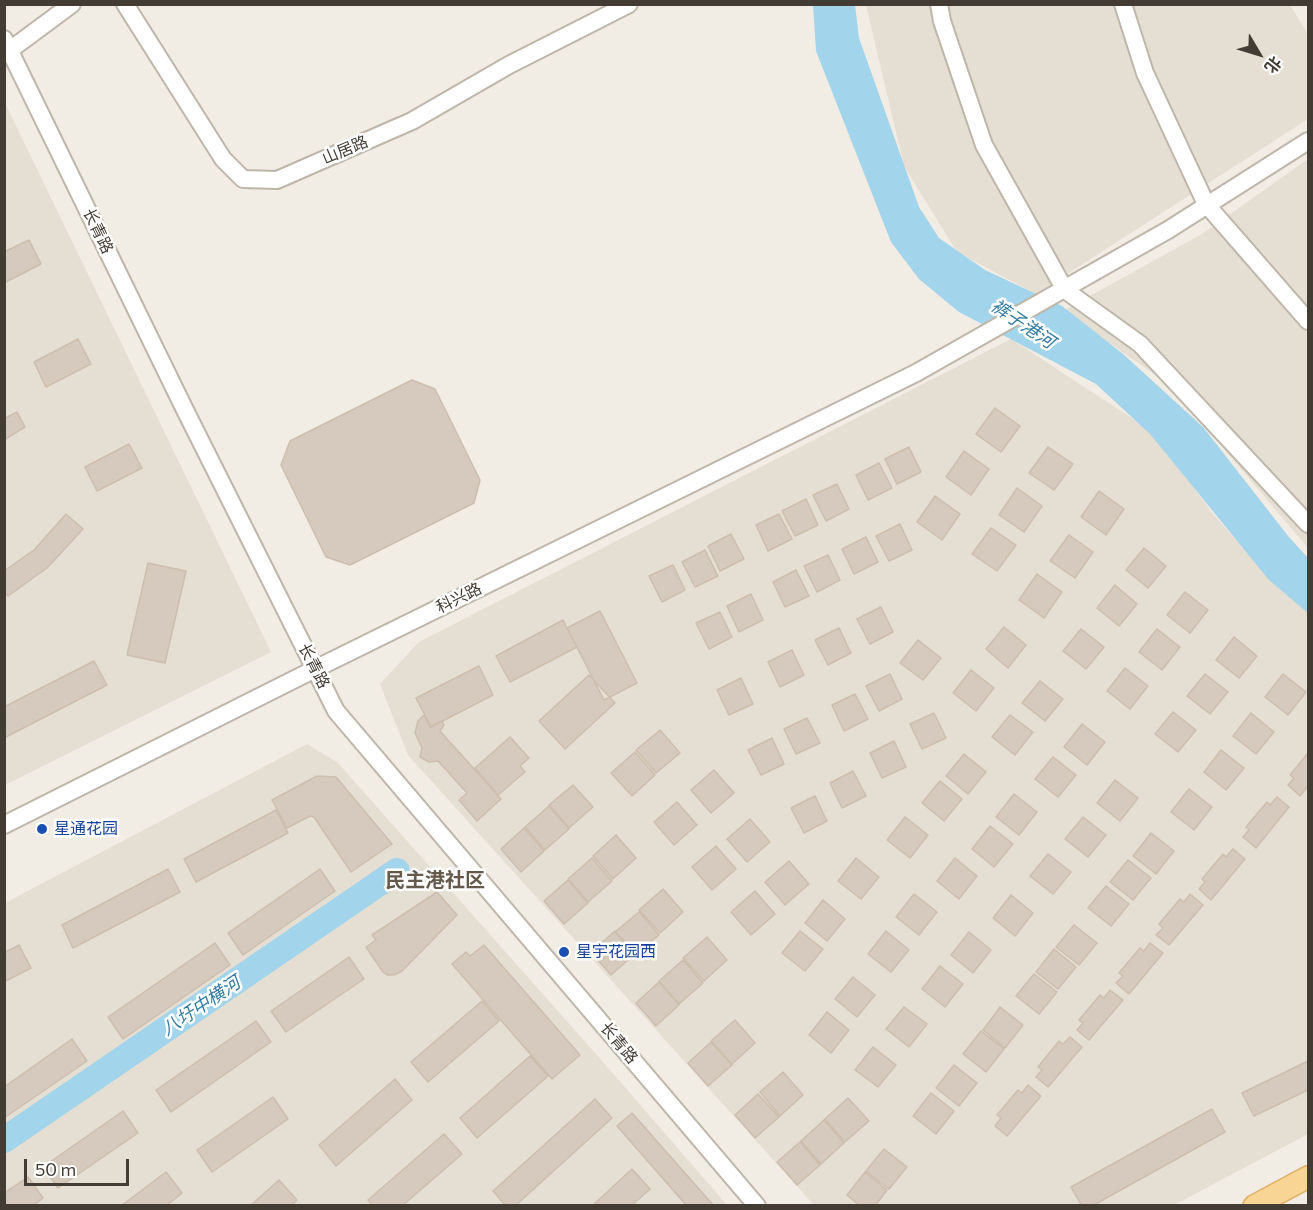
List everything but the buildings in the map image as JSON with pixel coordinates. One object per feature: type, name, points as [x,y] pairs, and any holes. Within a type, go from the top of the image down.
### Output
[{"type":"main road","points":[[1254,1206],[1308,1177]]},
{"type":"street","points":[[7,44],[72,4]]},
{"type":"street","name":"山居路","points":[[125,4],[223,159],[243,179],[277,180],[412,122],[509,66],[629,4]]},
{"type":"street","points":[[939,4],[942,21],[984,145],[1059,293],[1140,344],[1308,524]]},
{"type":"street","points":[[1123,4],[1145,73],[1206,204],[1308,321]]},
{"type":"street","name":"长青路","points":[[7,44],[185,410],[336,711],[757,1206]]},
{"type":"street","name":"科兴路","points":[[4,825],[916,373],[1168,230],[1308,141]]},
{"type":"shaded area","points":[[866,5],[1290,5],[1308,34],[1308,119],[1036,294],[957,252],[904,166]]},
{"type":"shaded area","points":[[4,101],[271,652],[5,785],[4,785]]},
{"type":"shaded area","points":[[1308,159],[1308,548],[1170,385],[1063,311],[1202,234]]},
{"type":"shaded area","points":[[1011,339],[1150,430],[1214,515],[1243,548],[1308,609],[1308,1134],[1174,1205],[814,1205],[408,755],[380,684],[419,642]]},
{"type":"shaded area","name":"星通花园","points":[[307,744],[338,763],[727,1205],[5,1206],[5,903]]},
{"type":"water","name":"裤子港河","points":[[813,5],[855,5],[859,38],[919,207],[939,238],[985,270],[1062,306],[1123,354],[1203,427],[1288,536],[1308,558],[1308,613],[1269,580],[1150,434],[1096,384],[959,312],[919,279],[891,242],[816,51]]},
{"type":"waterway","name":"八圩中横河","points":[[4,1140],[397,871]]},
{"type":"place","name":"星通花园","points":[[42,829]]},
{"type":"place","name":"星宇花园西","points":[[564,952]]},
{"type":"district","name":"民主港社区","points":[[435,880]]}]
